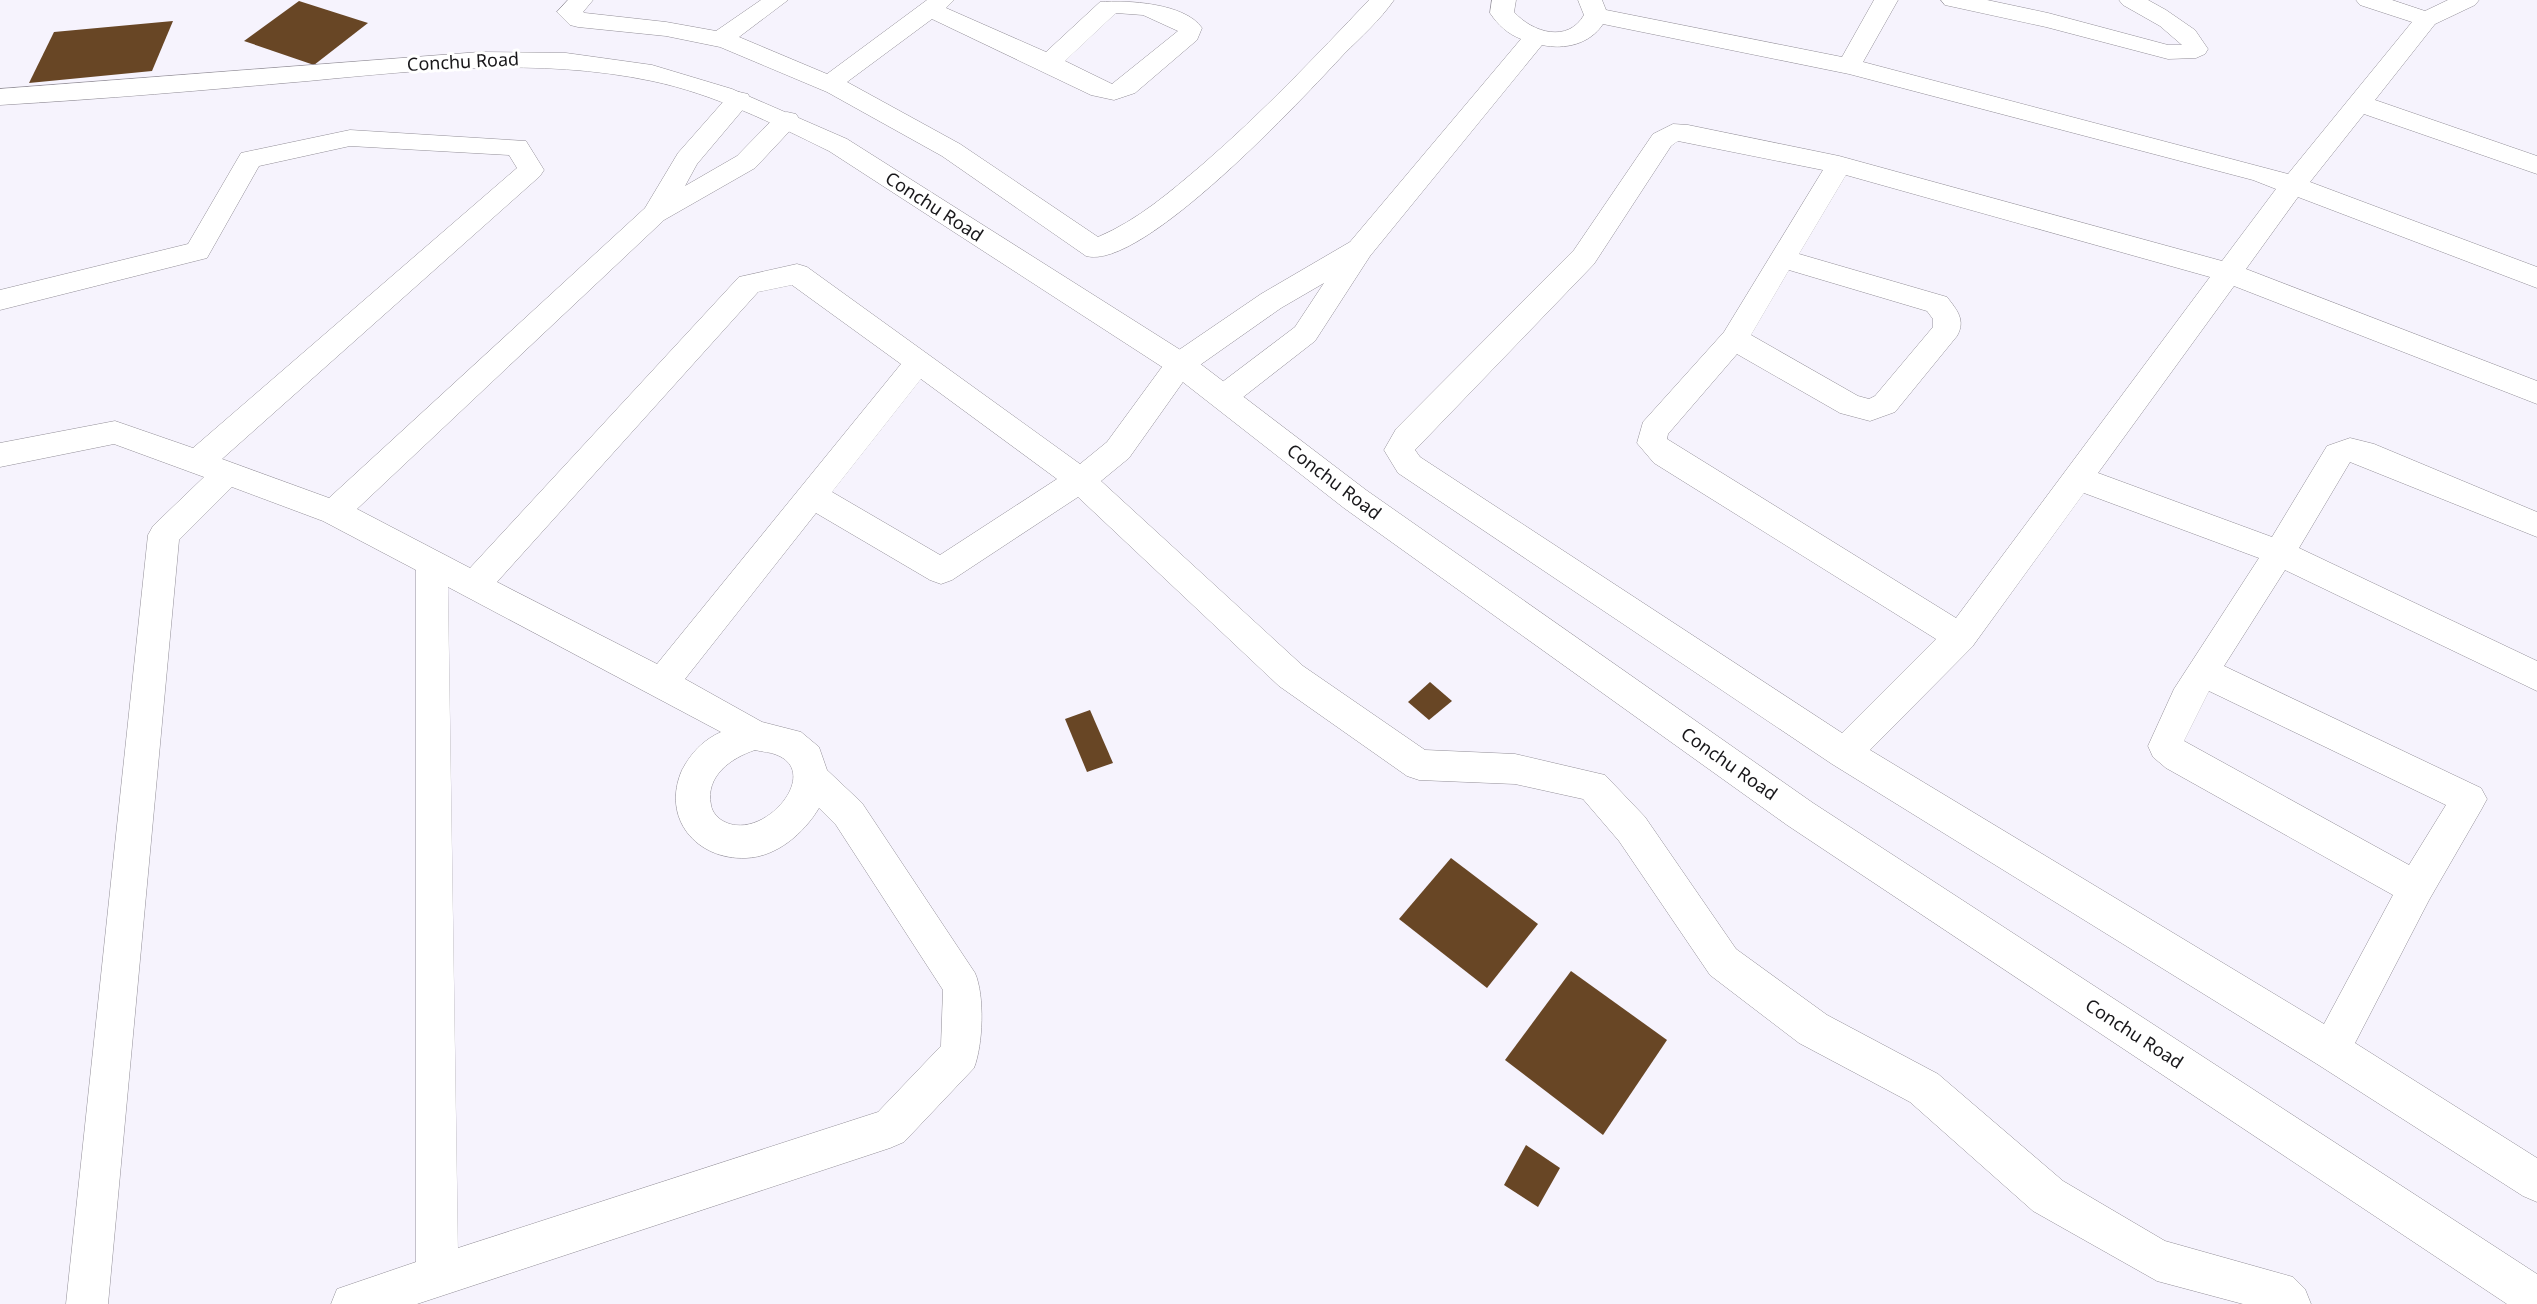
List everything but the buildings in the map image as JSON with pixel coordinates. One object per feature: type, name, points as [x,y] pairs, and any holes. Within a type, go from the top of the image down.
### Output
[{"type":"street","points":[[581,0],[569,12],[578,20],[658,27],[721,39],[830,83],[881,107],[949,146],[1022,194],[1096,249],[1134,232],[1225,159],[1268,121],[1382,0]]},
{"type":"street","points":[[721,39],[776,0]]},
{"type":"street","points":[[1849,66],[1886,0]]},
{"type":"street","points":[[1953,0],[2048,20],[2168,52],[2187,53],[2196,49],[2194,42],[2185,33],[2131,0]]},
{"type":"street","points":[[2048,20],[2066,0]]},
{"type":"street","points":[[2368,0],[2427,19]]},
{"type":"street","points":[[1844,753],[1960,638],[2293,185],[2427,19],[2467,0]]},
{"type":"street","points":[[1498,1],[1509,23],[1520,32],[1536,37],[1570,37],[1583,32],[1593,24],[1593,7],[1849,66],[2261,173],[2537,278]]},
{"type":"street","points":[[830,83],[936,5],[1049,63],[1100,89],[1114,92],[1126,87],[1190,35],[1190,28],[1130,3],[1119,4],[1108,7],[1049,63]]},
{"type":"street","points":[[1223,397],[1305,334],[1360,249],[1536,37]]},
{"type":"street","name":"Conchu Road","points":[[0,97],[142,88],[471,58],[558,59],[652,73],[739,100],[787,120],[838,145],[1180,364],[1355,499],[1800,814],[2537,1299]]},
{"type":"street","points":[[654,214],[687,159],[739,100]]},
{"type":"street","points":[[2359,103],[2535,161]]},
{"type":"street","points":[[334,512],[654,214],[747,162],[787,120]]},
{"type":"street","points":[[2537,393],[2229,273],[1839,165],[1688,133],[1672,132],[1662,140],[1584,257],[1407,437],[1399,450],[1409,465],[1844,753],[2331,1050],[2537,1182]]},
{"type":"street","points":[[0,300],[197,252],[250,159],[350,138],[517,147],[531,170],[213,468],[164,535],[87,1304]]},
{"type":"street","points":[[1839,165],[1734,339],[1654,430],[1652,443],[1665,455],[1960,638]]},
{"type":"street","points":[[812,495],[941,571],[1080,480],[1118,450],[1180,364],[1271,301],[1360,249]]},
{"type":"street","points":[[1734,339],[1850,405],[1870,410],[1885,404],[1947,329],[1947,316],[1937,304],[1783,259]]},
{"type":"street","points":[[474,585],[749,284],[797,274],[1080,480],[1291,676],[1419,765],[1515,769],[1593,786],[1632,829],[1723,962],[1813,1029],[1924,1088],[2048,1196],[2157,1260],[2278,1292],[2290,1304]]},
{"type":"street","points":[[662,683],[918,363]]},
{"type":"street","points":[[0,455],[115,432],[334,512],[662,683],[755,735]]},
{"type":"street","points":[[2416,888],[2178,757],[2165,746],[2168,733],[2203,672],[2280,553],[2338,454],[2350,450],[2363,452],[2537,525]]},
{"type":"street","points":[[2078,478],[2280,553],[2537,677]]},
{"type":"street","points":[[432,563],[437,1276]]},
{"type":"street","points":[[2203,672],[2469,799],[2416,888],[2331,1050]]},
{"type":"street","points":[[755,735],[777,737],[795,745],[808,760],[812,779],[807,799],[794,819],[773,833],[749,841],[725,840],[705,831],[694,814],[691,794],[699,772],[713,755],[723,748],[755,735]]},
{"type":"street","points":[[352,1304],[890,1128],[960,1054],[962,986],[849,814],[812,779]]}]
